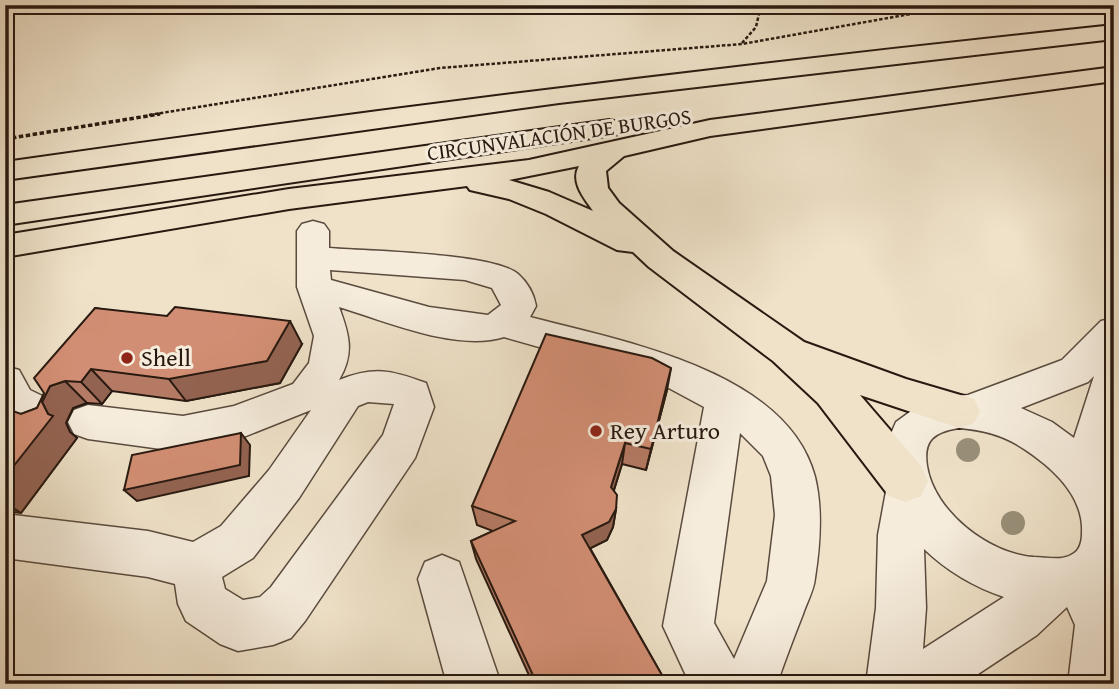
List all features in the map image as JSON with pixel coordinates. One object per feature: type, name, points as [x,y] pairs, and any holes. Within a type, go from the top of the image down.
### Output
[{"type":"highway","name":"CIRCUNVALACIÓN DE BURGOS","points":[[5,171],[574,93],[1114,32]]},
{"type":"highway","name":"CIRCUNVALACIÓN DE BURGOS","points":[[5,215],[467,146],[1114,65]]},
{"type":"highway","points":[[5,246],[289,199],[529,169],[710,128],[1114,74]]},
{"type":"highway","points":[[617,148],[601,158],[591,171],[593,189],[608,210],[661,259],[787,350],[832,391],[906,485]]},
{"type":"highway","points":[[444,178],[493,185],[523,193],[588,221],[661,259]]},
{"type":"highway","points":[[787,350],[901,394],[965,411]]},
{"type":"street","points":[[314,258],[465,269],[504,280],[517,296],[519,306],[514,316],[491,328],[464,327],[314,258]]},
{"type":"street","points":[[88,422],[183,433],[236,423],[307,396],[327,367],[332,336],[314,258]]},
{"type":"street","points":[[501,323],[663,367],[725,399],[767,431],[779,445],[793,476],[798,516],[790,581],[750,684]]},
{"type":"street","points":[[965,411],[1007,399],[1075,371],[1114,331]]},
{"type":"street","points":[[915,684],[1085,577],[1102,559],[1110,533],[1099,489],[1114,372]]},
{"type":"street","points":[[5,381],[16,402],[45,416]]},
{"type":"street","points":[[5,536],[148,554],[196,566],[237,542],[284,484],[344,396],[365,386],[391,386],[412,394],[414,407],[400,445],[288,604],[273,620],[238,626],[203,604],[196,566]]},
{"type":"street","points":[[718,684],[688,626],[725,399]]},
{"type":"street","points":[[1085,577],[1006,576],[967,557],[938,534],[915,505],[902,470],[905,443],[920,423],[944,412],[965,411],[1010,419],[1039,433],[1064,452],[1099,489]]},
{"type":"street","points":[[893,684],[901,608],[901,535],[906,485]]},
{"type":"street","points":[[1085,577],[1100,624],[1095,684]]},
{"type":"street","points":[[442,579],[474,684]]},
{"type":"path","points":[[742,44],[756,27],[761,5]]},
{"type":"path","points":[[5,139],[440,68],[496,62],[628,56],[742,44],[961,5]]},
{"type":"building","points":[[175,307],[290,321],[267,361],[169,379],[91,369],[81,382],[65,381],[50,386],[42,402],[48,414],[53,416],[5,477],[5,412],[7,409],[21,414],[37,408],[44,393],[34,378],[95,308],[167,316]]},
{"type":"building","points":[[546,334],[652,358],[671,368],[651,449],[625,443],[611,487],[617,495],[616,509],[609,522],[582,535],[667,684],[537,684],[471,541],[515,521],[472,506]]},
{"type":"building","points":[[241,433],[240,465],[124,490],[132,455]]},
{"type":"place","name":"Shell","points":[[127,358]]},
{"type":"place","name":"Rey Arturo","points":[[596,431]]}]
